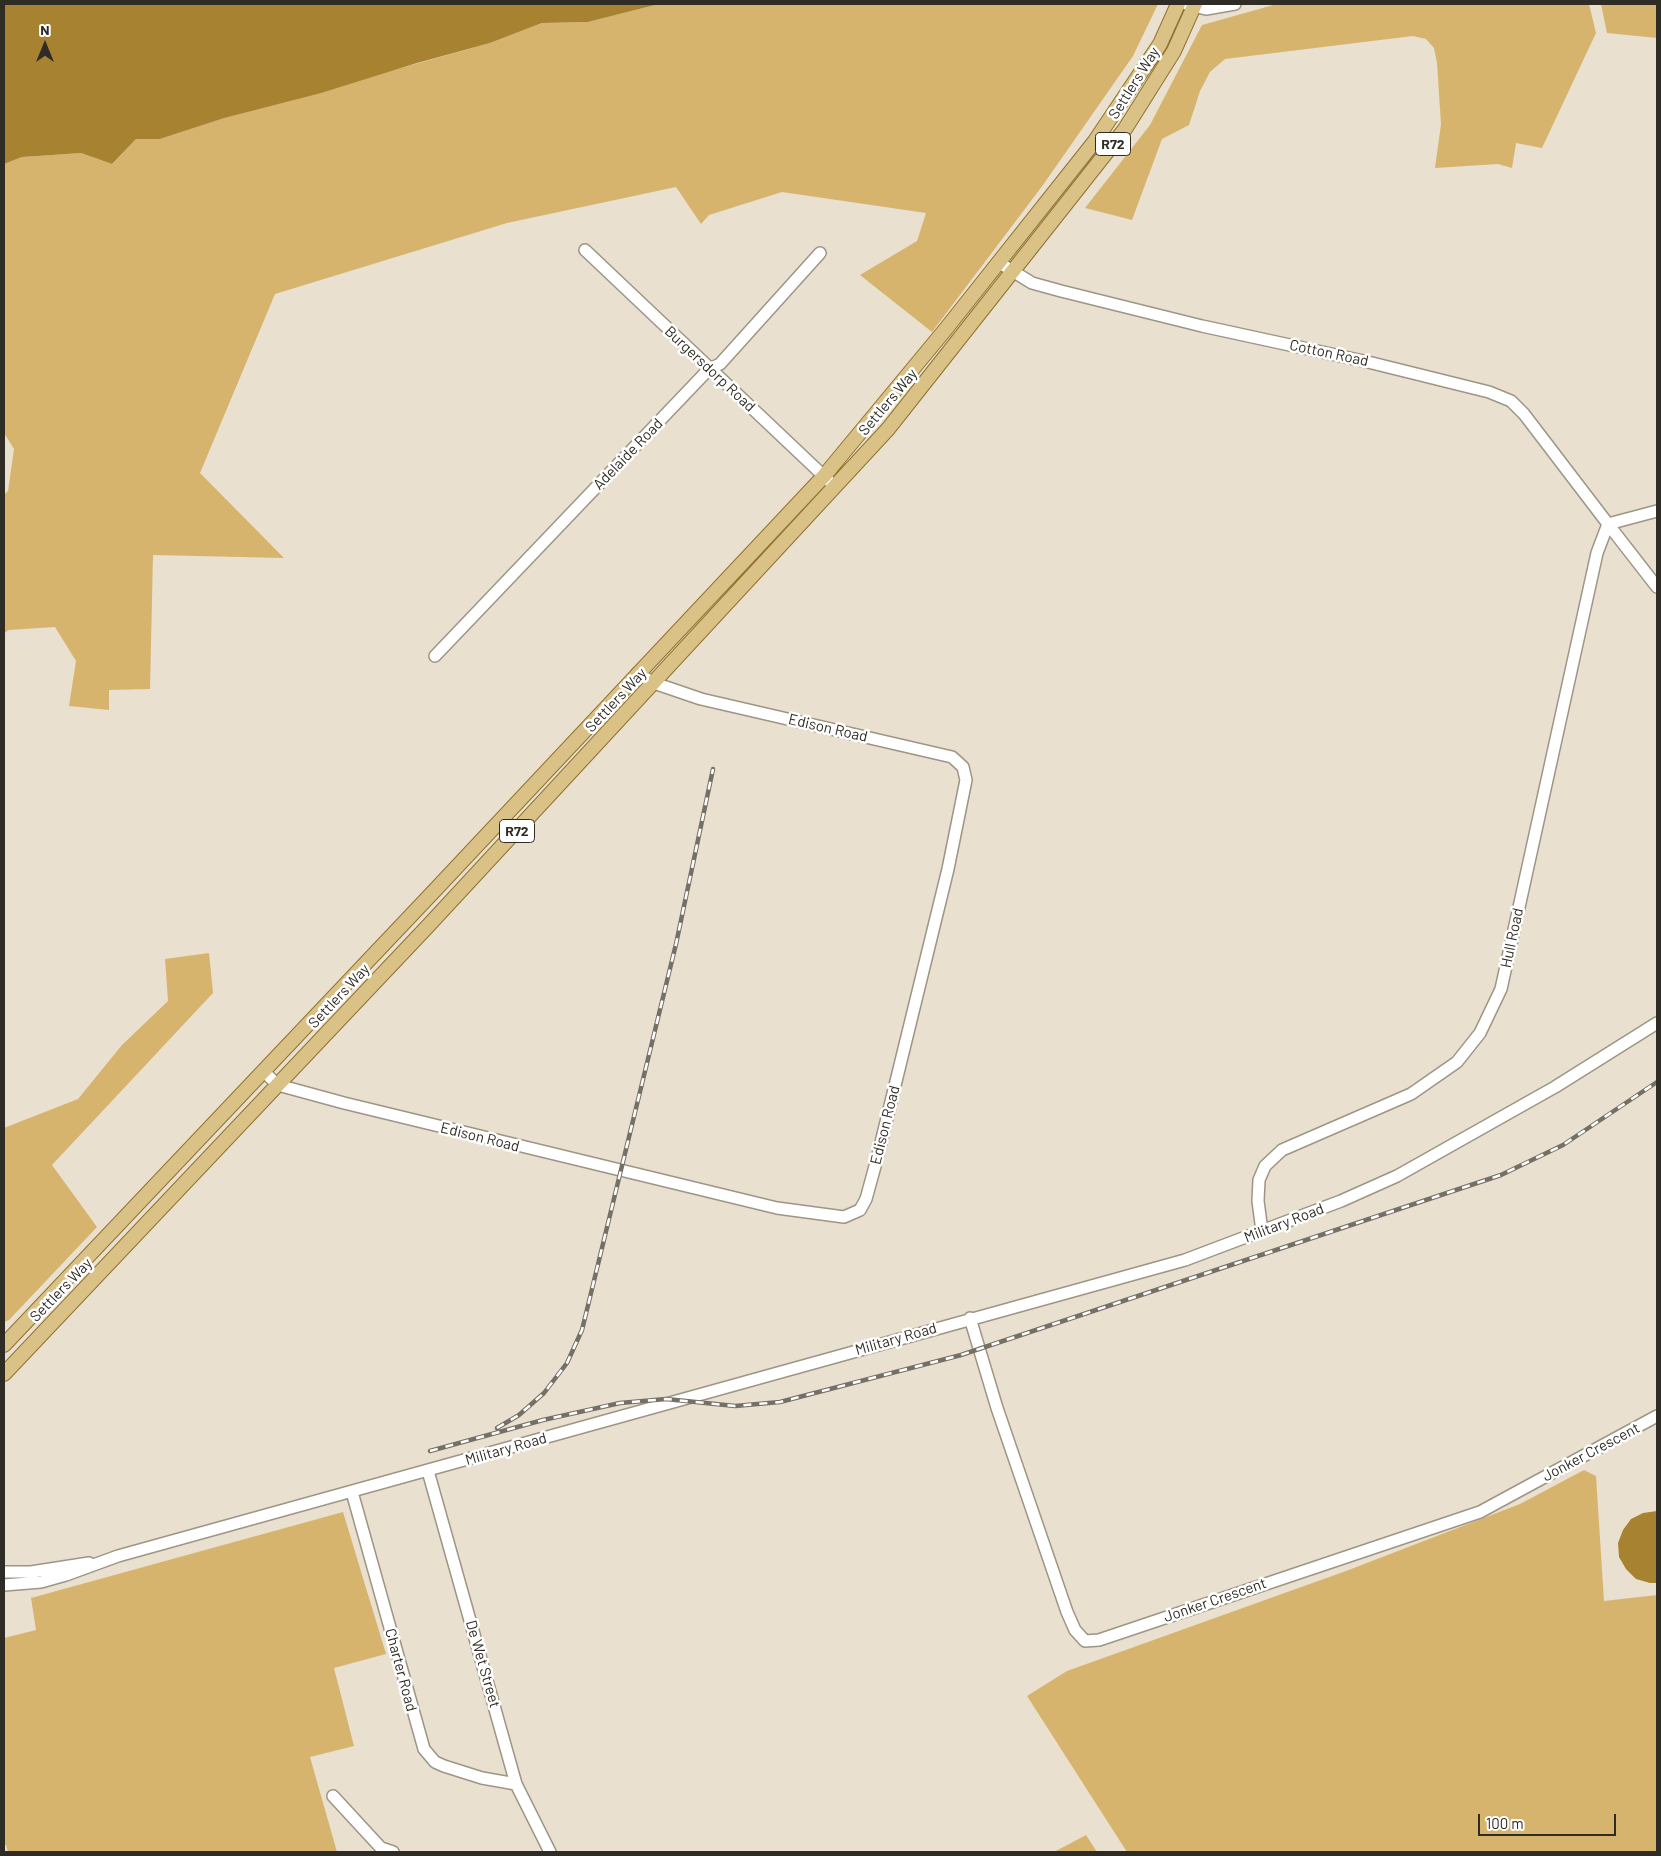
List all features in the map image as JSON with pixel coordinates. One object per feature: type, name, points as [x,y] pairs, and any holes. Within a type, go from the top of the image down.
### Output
[{"type":"main road","name":"Settlers Way","points":[[4,1345],[824,476],[920,361],[1116,112],[1160,44],[1178,4]]},
{"type":"main road","name":"Settlers Way","points":[[4,1374],[278,1085],[654,683],[888,429],[1013,273],[1131,121],[1174,51],[1192,5]]},
{"type":"street","points":[[1192,5],[1206,9],[1235,4]]},
{"type":"street","name":"Burgersdorp Road","points":[[585,250],[709,370],[836,487]]},
{"type":"street","name":"Adelaide Road","points":[[435,656],[709,370],[720,364],[820,254]]},
{"type":"street","name":"Cotton Road","points":[[998,262],[1032,283],[1061,291],[1202,326],[1368,362],[1489,392],[1511,401],[1524,414],[1657,587]]},
{"type":"street","points":[[1608,524],[1657,511]]},
{"type":"street","name":"Hull Road","points":[[1262,1231],[1258,1201],[1259,1180],[1265,1166],[1282,1150],[1411,1094],[1457,1062],[1480,1032],[1501,989],[1597,554],[1608,524]]},
{"type":"street","name":"Edison Road","points":[[263,1071],[278,1085],[409,1120],[777,1208],[844,1217],[860,1210],[866,1199],[877,1160],[948,869],[966,780],[963,767],[952,757],[701,699],[654,683],[638,673]]},
{"type":"street","name":"Military Road","points":[[4,1585],[41,1582],[81,1571],[98,1563],[970,1318],[1185,1260],[1341,1201],[1397,1176],[1555,1088],[1657,1023]]},
{"type":"street","name":"Jonker Crescent","points":[[970,1318],[997,1408],[1061,1596],[1075,1630],[1085,1641],[1099,1640],[1480,1512],[1657,1416]]},
{"type":"street","name":"De Wet Street","points":[[428,1471],[516,1784],[550,1852]]},
{"type":"street","name":"Charter Road","points":[[352,1492],[424,1749],[435,1762],[444,1766],[482,1778],[516,1784]]},
{"type":"street","name":"Military Road","points":[[4,1572],[31,1572],[77,1564],[98,1563]]},
{"type":"street","points":[[333,1796],[380,1850],[393,1852]]},
{"type":"shaded area","points":[[4,4],[659,4],[588,22],[542,23],[490,43],[417,63],[321,93],[224,118],[160,139],[136,139],[112,164],[81,153],[22,157],[4,164]]},
{"type":"shaded area","points":[[659,4],[1158,4],[1133,56],[1043,185],[932,332],[860,275],[917,241],[926,213],[782,192],[709,215],[701,224],[676,187],[507,223],[275,294],[200,473],[284,558],[153,555],[150,689],[109,690],[109,710],[69,706],[76,661],[55,627],[9,630],[4,633],[4,495],[8,491],[14,449],[4,433],[4,164],[22,157],[81,153],[112,164],[136,139],[160,139],[223,118],[490,43],[542,23],[588,22]]},
{"type":"shaded area","points":[[1277,4],[1589,4],[1596,33],[1542,148],[1516,143],[1512,168],[1498,164],[1435,168],[1441,124],[1437,63],[1434,48],[1426,39],[1413,36],[1225,59],[1210,72],[1200,91],[1189,125],[1162,139],[1132,220],[1085,208],[1150,125],[1202,25]]},
{"type":"shaded area","points":[[1601,4],[1657,4],[1657,38],[1607,33]]},
{"type":"shaded area","points":[[209,953],[213,993],[52,1165],[97,1227],[9,1320],[4,1322],[4,1128],[78,1099],[122,1045],[168,1001],[165,959]]},
{"type":"shaded area","points":[[1584,1470],[1596,1476],[1604,1601],[1657,1595],[1657,1852],[1127,1852],[1027,1696],[1067,1671],[1346,1571],[1520,1504]]},
{"type":"shaded area","points":[[1657,1511],[1657,1583],[1650,1583],[1636,1579],[1626,1569],[1619,1557],[1618,1543],[1623,1530],[1631,1519],[1643,1513]]},
{"type":"shaded area","points":[[343,1512],[386,1654],[334,1668],[354,1746],[310,1757],[337,1852],[8,1852],[6,1845],[4,1845],[4,1638],[36,1630],[31,1598]]},
{"type":"shaded area","points":[[1086,1835],[1097,1852],[1054,1852]]},
{"type":"railway","points":[[497,1428],[519,1415],[544,1393],[567,1363],[582,1330],[676,944],[713,769]]},
{"type":"railway","points":[[430,1451],[543,1420],[620,1403],[666,1399],[735,1406],[780,1402],[961,1355],[1501,1175],[1563,1145],[1657,1082]]}]
